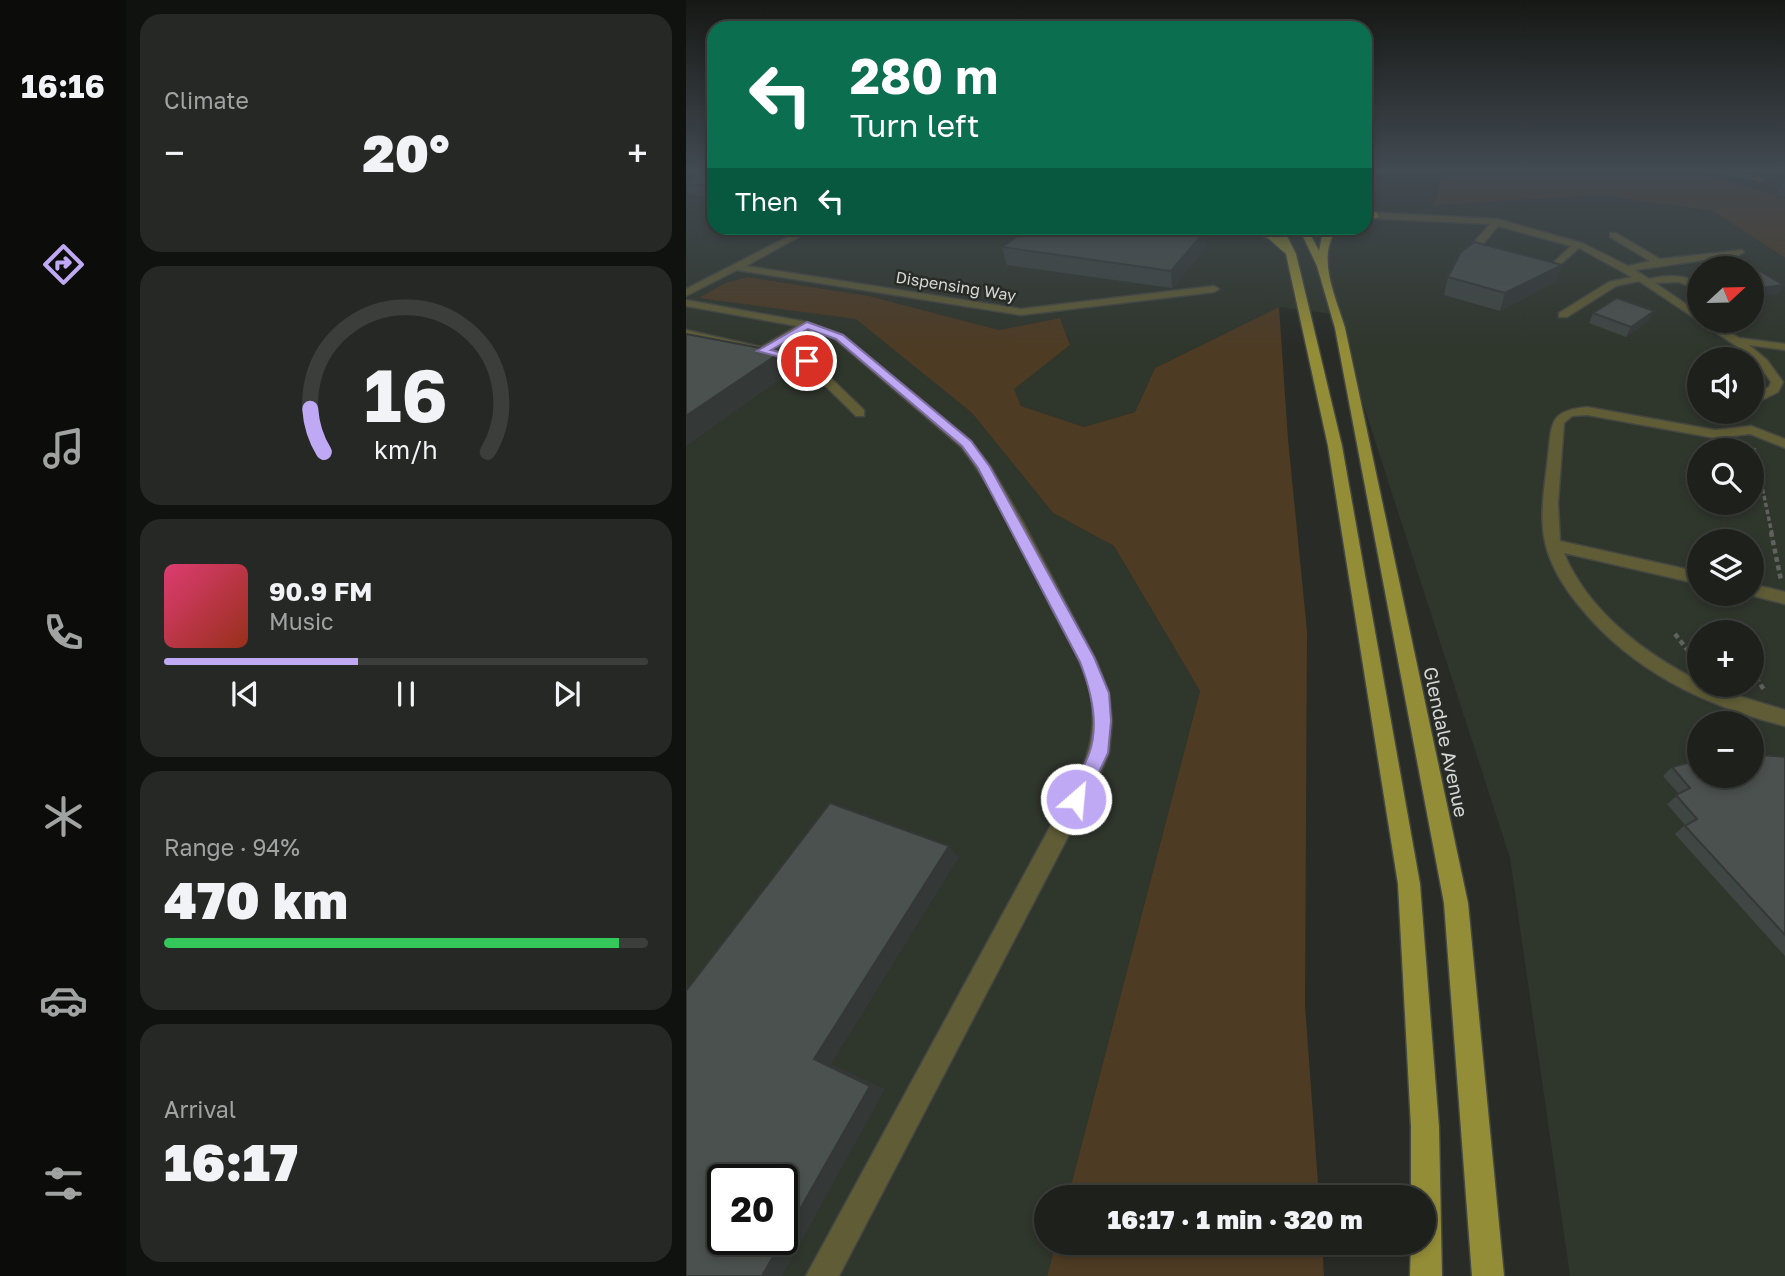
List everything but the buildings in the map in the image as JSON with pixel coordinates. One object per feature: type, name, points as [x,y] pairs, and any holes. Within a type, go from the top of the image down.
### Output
[{"type":"main road","points":[[1267,235],[1291,254]]},
{"type":"main road","points":[[1282,235],[1291,254],[1335,446],[1409,884],[1425,1127],[1426,1276]]},
{"type":"main road","name":"Glendale Avenue","points":[[1306,235],[1322,266],[1340,328],[1456,903],[1488,1276]]},
{"type":"main road","points":[[1322,266],[1327,235]]},
{"type":"street","points":[[1490,230],[1475,247],[1501,254]]},
{"type":"street","points":[[1523,230],[1577,245],[1625,269],[1687,310]]},
{"type":"street","points":[[1614,234],[1658,262]]},
{"type":"street","points":[[686,293],[797,235]]},
{"type":"street","points":[[1528,260],[1554,267],[1577,245]]},
{"type":"street","points":[[1625,269],[1739,252]]},
{"type":"street","name":"Dispensing Way","points":[[735,267],[1021,312],[1214,289]]},
{"type":"street","points":[[1563,315],[1612,284],[1678,276],[1687,281]]},
{"type":"street","points":[[686,303],[825,330],[850,344],[930,411],[972,451],[1015,522],[1088,662],[1100,693],[1102,721],[1099,753],[1089,776],[822,1276]]},
{"type":"street","points":[[1680,305],[1687,304]]},
{"type":"street","points":[[762,351],[807,325]]},
{"type":"street","points":[[686,333],[807,361],[860,413]]},
{"type":"street","points":[[1723,333],[1743,347]]},
{"type":"street","points":[[1736,341],[1785,347]]},
{"type":"street","points":[[1764,364],[1771,370],[1777,382],[1774,389],[1764,394]]},
{"type":"street","points":[[1785,444],[1587,411],[1568,413],[1558,422],[1552,525],[1553,545],[1566,574],[1589,606],[1622,640],[1663,670],[1712,696],[1785,718]]},
{"type":"street","points":[[1750,424],[1752,437]]},
{"type":"street","points":[[1553,545],[1687,575]]},
{"type":"street","points":[[1764,593],[1785,598]]},
{"type":"path","points":[[1752,437],[1785,598]]},
{"type":"path","points":[[1675,634],[1687,650]]},
{"type":"shaded area","points":[[686,230],[707,230],[707,235],[1372,235],[1372,230],[1741,230],[1785,258],[1785,1276],[1570,1276],[1510,858],[1334,314],[1279,307],[1155,368],[1135,412],[1084,427],[1021,406],[1013,389],[1070,345],[1060,318],[999,330],[869,296],[748,277],[725,283],[701,298],[856,318],[972,413],[1053,513],[1114,546],[1200,691],[1071,1185],[1034,1185],[1034,1255],[1053,1255],[1047,1276],[686,1276]]},
{"type":"shaded area","points":[[1741,230],[1785,230],[1785,258]]},
{"type":"shaded area","points":[[748,277],[869,296],[999,330],[1060,318],[1070,345],[1014,389],[1021,406],[1084,427],[1135,412],[1155,368],[1279,307],[1288,439],[1307,631],[1305,1005],[1318,1185],[1071,1185],[1200,691],[1114,546],[1053,513],[972,413],[856,319],[699,298],[725,283]]},
{"type":"shaded area","points":[[1053,1255],[1323,1255],[1324,1276],[1047,1276]]},
{"type":"route","points":[[807,361],[762,351],[807,325],[839,337],[930,411],[966,444],[984,467],[1088,662],[1100,693],[1102,721],[1099,753],[1076,799]]}]
